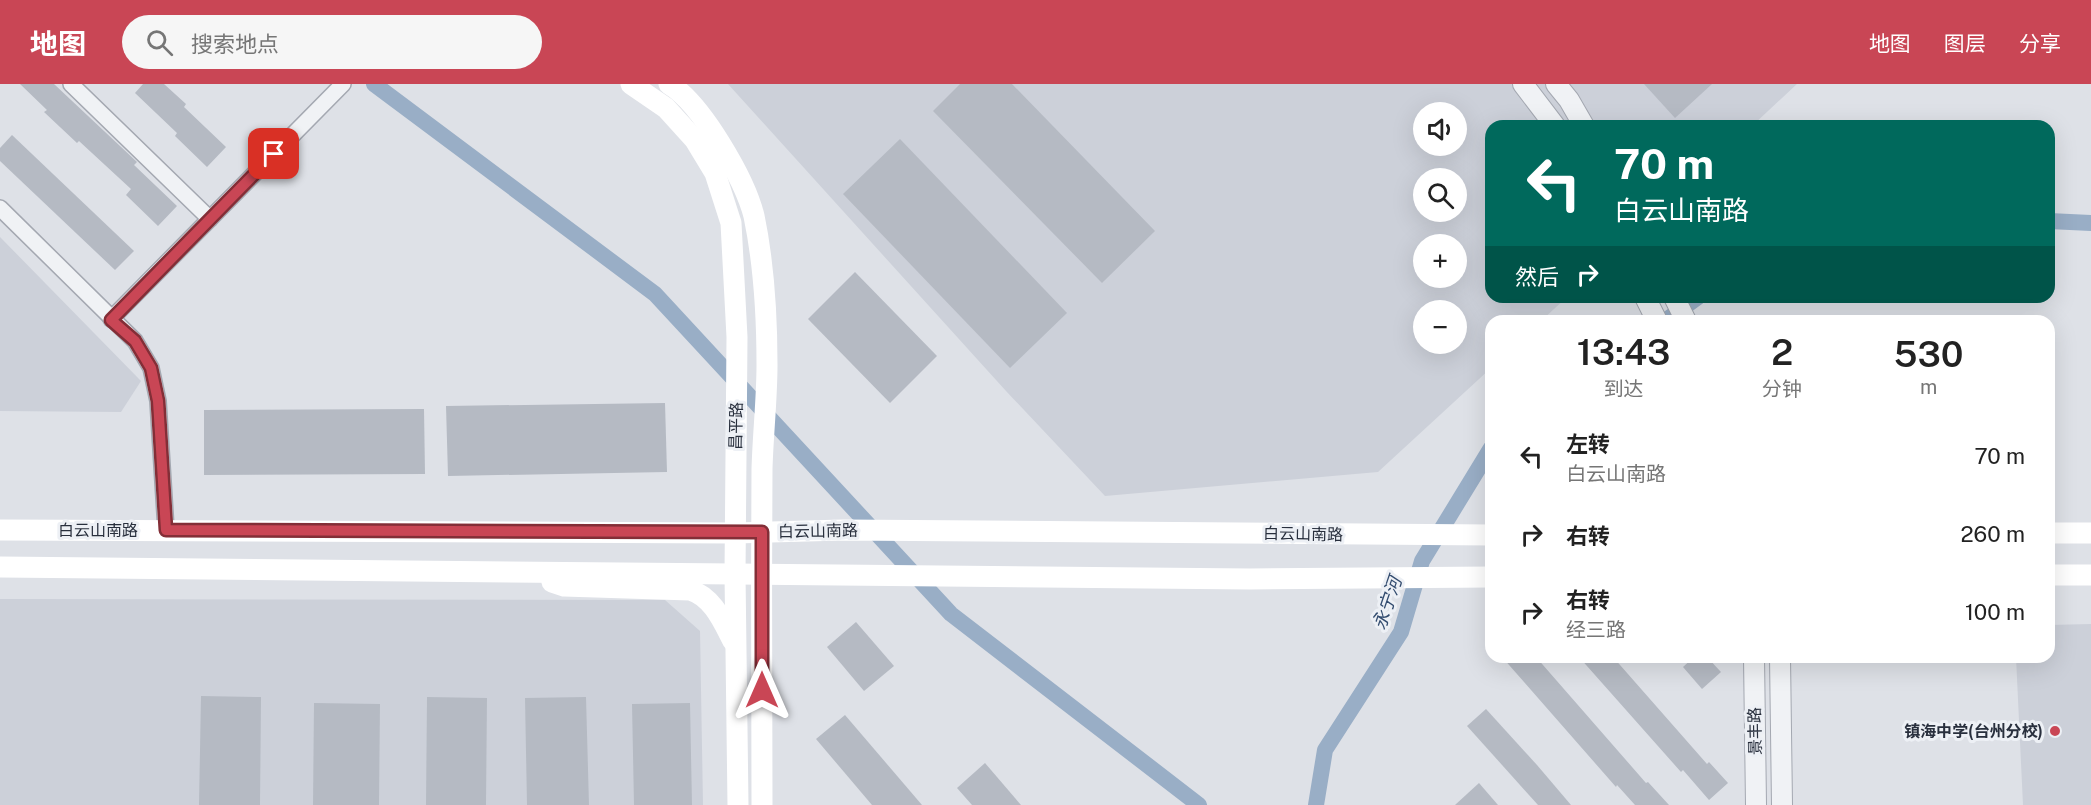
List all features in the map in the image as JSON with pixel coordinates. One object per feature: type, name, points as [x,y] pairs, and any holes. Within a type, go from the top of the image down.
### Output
[{"type":"main road","name":"昌平路","points":[[631,84],[666,108],[695,140],[715,173],[731,223],[737,337],[735,574],[738,805]]},
{"type":"main road","name":"昌平路","points":[[669,84],[678,89],[712,130],[735,167],[753,213],[763,269],[767,365],[763,441],[762,805]]},
{"type":"main road","name":"白云山南路","points":[[0,530],[735,533],[843,530],[1485,535]]},
{"type":"main road","points":[[2055,533],[2091,533]]},
{"type":"main road","points":[[0,567],[1250,579],[1481,577]]},
{"type":"main road","points":[[523,572],[564,586],[690,590],[699,593],[719,614],[736,646]]},
{"type":"main road","points":[[2055,575],[2091,575]]},
{"type":"street","points":[[71,84],[210,219]]},
{"type":"street","points":[[1523,84],[1550,120]]},
{"type":"street","points":[[1556,84],[1581,120]]},
{"type":"street","points":[[111,320],[340,87]]},
{"type":"street","points":[[0,208],[111,320],[135,341],[151,368],[158,401],[166,530]]},
{"type":"street","name":"景丰路","points":[[1754,663],[1756,805]]},
{"type":"street","name":"景丰路","points":[[1780,663],[1782,805]]},
{"type":"shaded area","points":[[728,84],[1797,84],[1758,120],[1485,120],[1485,303],[1560,303],[1548,315],[1485,315],[1485,374],[1378,472],[1105,496],[1006,391]]},
{"type":"shaded area","points":[[0,237],[141,381],[121,412],[0,411]]},
{"type":"shaded area","points":[[0,599],[665,600],[700,631],[703,805],[0,805]]},
{"type":"shaded area","name":"镇海中学(台州分校)","points":[[2091,624],[2091,805],[2023,805],[2016,663],[2055,663],[2055,625]]},
{"type":"building","points":[[20,84],[54,84],[137,162],[134,165],[177,206],[158,226],[126,195],[131,189],[44,112],[47,110]]},
{"type":"building","points":[[143,84],[164,84],[186,104],[184,107],[226,147],[207,167],[175,136],[177,133],[135,93]]},
{"type":"building","points":[[960,84],[1012,84],[1155,231],[1102,283],[933,111]]},
{"type":"building","points":[[1644,84],[1712,84],[1675,118]]},
{"type":"building","points":[[12,135],[134,251],[115,270],[0,161],[0,148]]},
{"type":"building","points":[[900,139],[1067,313],[1010,368],[843,194]]},
{"type":"building","points":[[855,272],[937,356],[890,403],[808,319]]},
{"type":"building","points":[[665,403],[667,472],[448,476],[446,406]]},
{"type":"building","points":[[424,409],[425,474],[204,475],[204,410]]},
{"type":"building","points":[[856,622],[894,666],[864,691],[827,647]]},
{"type":"building","points":[[1507,663],[1541,663],[1646,783],[1648,782],[1669,805],[1635,805],[1617,785],[1616,787]]},
{"type":"building","points":[[1584,663],[1618,663],[1707,764],[1709,762],[1728,783],[1709,800],[1683,770],[1681,772]]},
{"type":"building","points":[[1687,663],[1713,663],[1721,672],[1702,689],[1683,667]]},
{"type":"building","points":[[201,696],[261,697],[260,805],[199,805]]},
{"type":"building","points":[[427,697],[487,698],[486,805],[426,805]]},
{"type":"building","points":[[586,697],[589,805],[527,805],[525,698]]},
{"type":"building","points":[[314,703],[380,704],[379,805],[313,805]]},
{"type":"building","points":[[690,703],[692,805],[634,805],[632,704]]},
{"type":"building","points":[[1486,709],[1571,805],[1538,805],[1467,726]]},
{"type":"building","points":[[845,715],[922,805],[872,805],[816,739]]},
{"type":"building","points":[[985,763],[1021,805],[972,805],[957,788]]},
{"type":"building","points":[[1479,783],[1498,805],[1455,805]]},
{"type":"waterway","points":[[374,84],[655,294],[951,614],[1199,805]]},
{"type":"waterway","name":"永宁河","points":[[2055,221],[2091,223]]},
{"type":"waterway","name":"永宁河","points":[[1673,315],[1690,303]]},
{"type":"waterway","name":"永宁河","points":[[1316,805],[1325,750],[1401,632],[1422,561],[1485,458]]},
{"type":"place","name":"镇海中学(台州分校)","points":[[2055,731]]},
{"type":"route","points":[[274,154],[111,320],[135,341],[151,368],[158,401],[166,530],[762,532],[762,690]]}]
